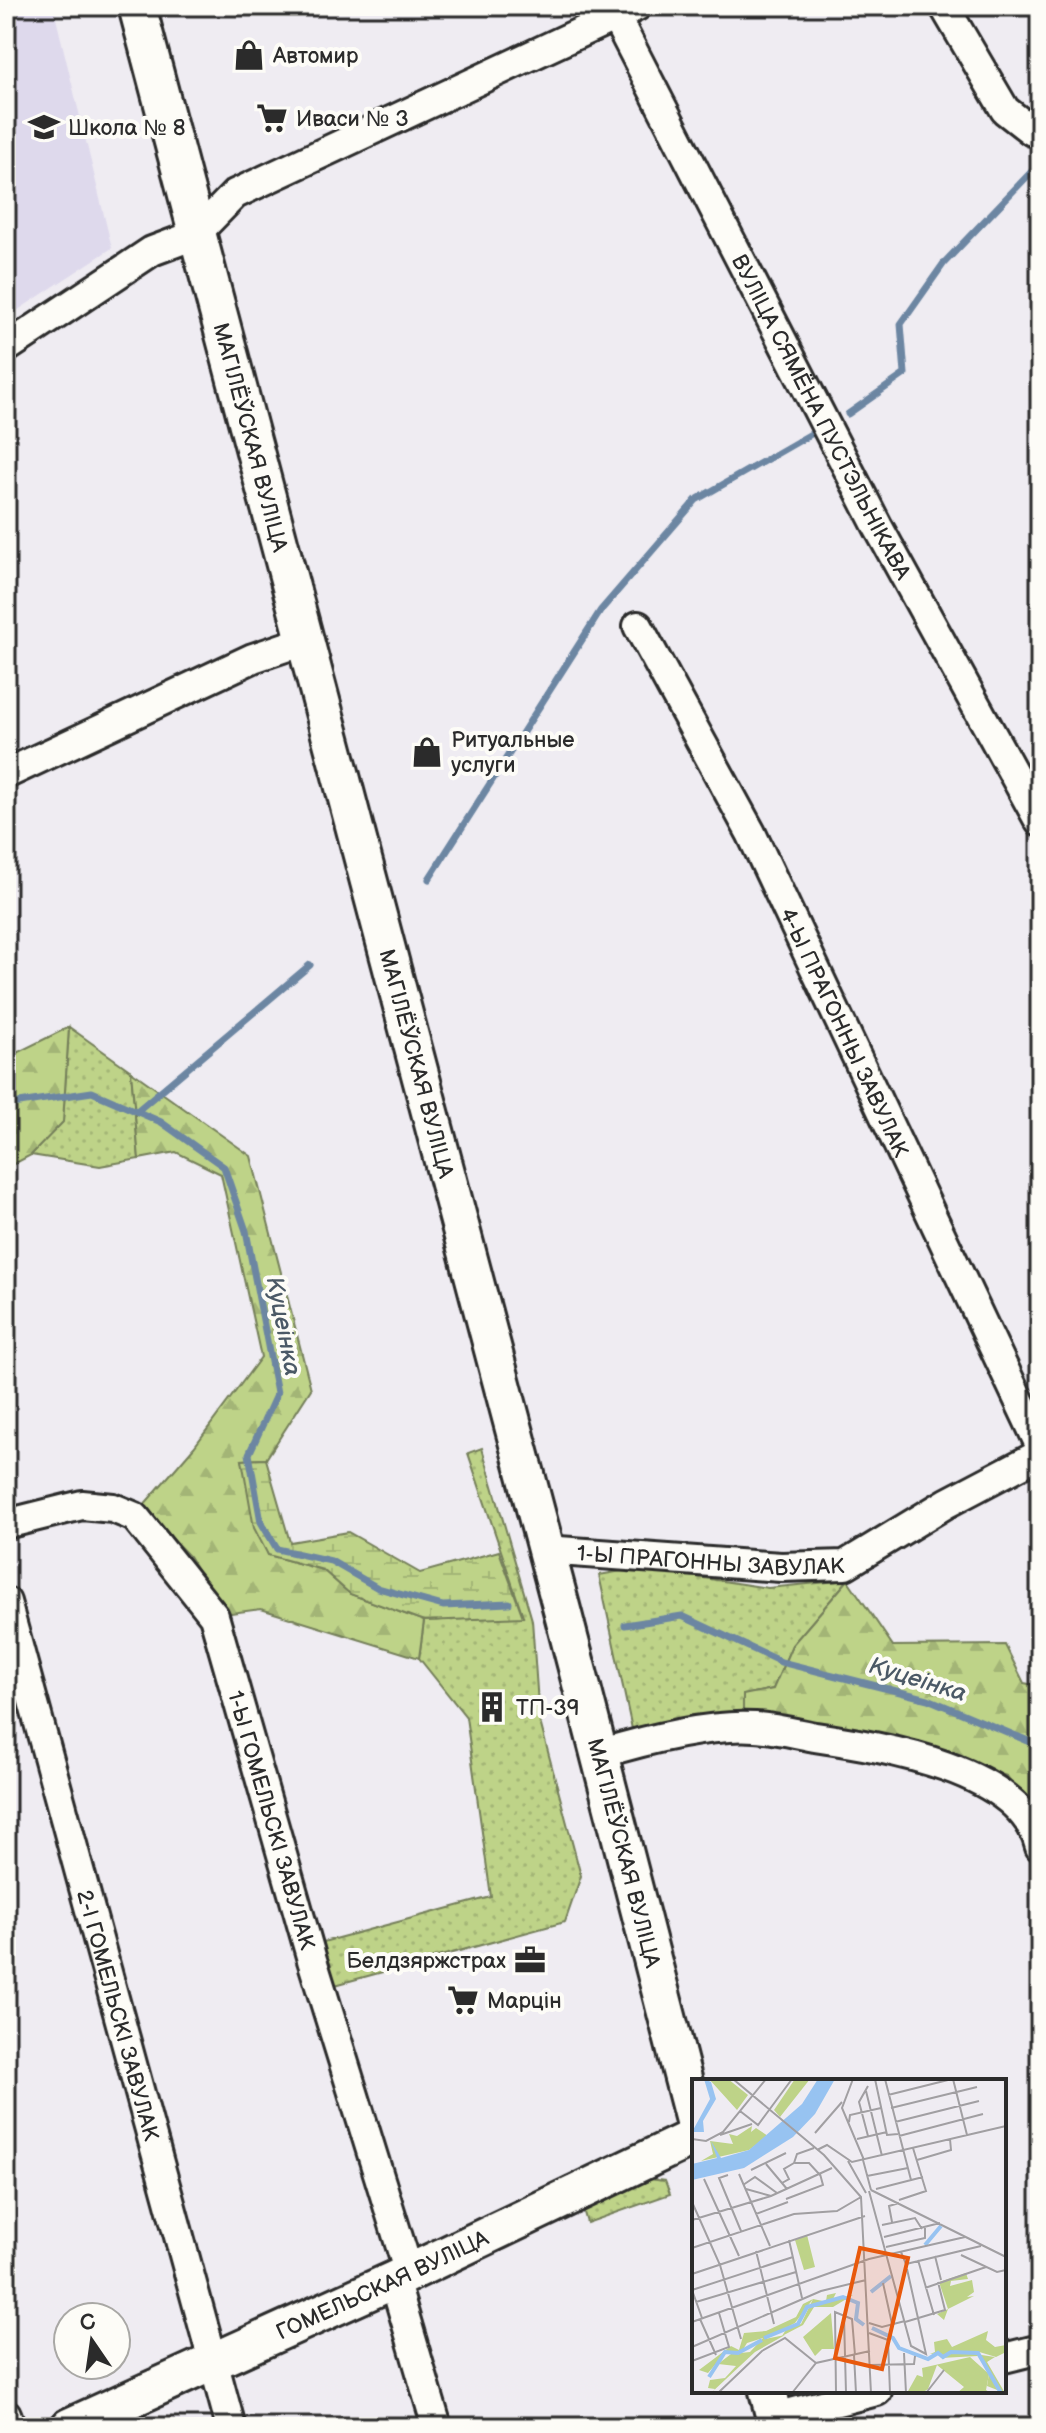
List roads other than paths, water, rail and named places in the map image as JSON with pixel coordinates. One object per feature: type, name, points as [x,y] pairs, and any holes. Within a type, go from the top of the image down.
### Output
[{"type":"main road","name":"МАГІЛЁЎСКАЯ ВУЛІЦА","points":[[137,6],[692,2113]]},
{"type":"main road","name":"ГОМЕЛЬСКАЯ ВУЛІЦА","points":[[69,2427],[402,2276],[692,2138]]},
{"type":"street","points":[[944,6],[1005,110],[1036,128]]},
{"type":"street","points":[[6,348],[152,251],[195,235],[235,194],[621,9]]},
{"type":"street","name":"ВУЛІЦА СЯМЁНА ПУСТЭЛЬНІКАВА","points":[[621,9],[878,527],[1040,822]]},
{"type":"street","name":"4-Ы ПРАГОННЫ ЗАВУЛАК","points":[[638,626],[751,833],[1040,1445]]},
{"type":"street","points":[[6,774],[253,658],[303,641]]},
{"type":"street","name":"1-Ы ПРАГОННЫ ЗАВУЛАК","points":[[545,1550],[781,1567],[845,1565],[947,1503],[1040,1454]]},
{"type":"street","name":"1-Ы ГОМЕЛЬСКІ ЗАВУЛАК","points":[[6,1524],[82,1505],[113,1508],[135,1517],[214,1616],[402,2276],[437,2427]]},
{"type":"street","name":"2-І ГОМЕЛЬСКІ ЗАВУЛАК","points":[[6,1602],[231,2427]]},
{"type":"street","points":[[599,1754],[669,1736],[754,1727],[875,1746],[942,1765],[995,1789],[1022,1812],[1039,1843]]},
{"type":"street","points":[[1006,2358],[1040,2349]]},
{"type":"street","points":[[773,2412],[867,2393]]},
{"type":"street","points":[[6,2414],[11,2427]]},
{"type":"waterway","points":[[848,414],[905,374],[901,324],[944,263],[1040,163]]},
{"type":"waterway","points":[[429,879],[601,610],[696,500],[811,434]]},
{"type":"waterway","points":[[137,1111],[310,965]]},
{"type":"waterway","name":"Куцеінка","points":[[6,1105],[92,1092],[161,1122],[224,1167],[246,1231],[277,1393],[249,1454],[261,1522],[277,1549],[331,1561],[378,1588],[443,1606],[509,1603]]},
{"type":"waterway","name":"Куцеінка","points":[[625,1625],[682,1616],[781,1662],[928,1699],[1040,1746]]},
{"type":"place","name":"Автомир","points":[[249,55]]},
{"type":"place","name":"Иваси № 3","points":[[272,118]]},
{"type":"place","name":"Школа № 8","points":[[44,127]]},
{"type":"place","name":"Ритуальные услуги","points":[[427,752]]},
{"type":"place","name":"ТП-39","points":[[492,1707]]},
{"type":"place","name":"Белдзяржстрах","points":[[530,1960]]},
{"type":"place","name":"Марцін","points":[[463,2000]]}]
